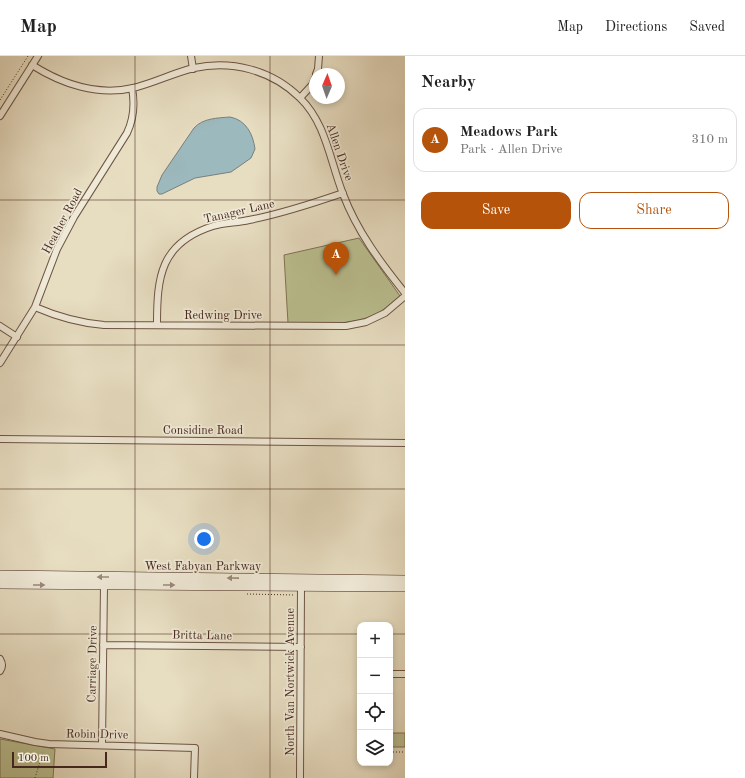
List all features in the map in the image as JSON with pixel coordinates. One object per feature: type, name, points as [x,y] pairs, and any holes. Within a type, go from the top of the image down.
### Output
[{"type":"main road","name":"West Fabyan Parkway","points":[[0,575],[405,580]]},
{"type":"main road","name":"West Fabyan Parkway","points":[[0,584],[405,587]]},
{"type":"street","points":[[0,116],[38,56]]},
{"type":"street","points":[[191,56],[193,68]]},
{"type":"street","points":[[318,68],[319,56]]},
{"type":"street","name":"Allen Drive","points":[[32,65],[55,78],[79,87],[106,90],[132,88],[193,68],[212,65],[237,66],[264,73],[286,85],[300,98],[318,122],[342,193],[359,229],[405,295]]},
{"type":"street","name":"Heather Road","points":[[0,363],[35,308],[57,248],[74,217],[131,125],[134,107],[132,88]]},
{"type":"street","points":[[300,98],[309,88]]},
{"type":"street","name":"Tanager Lane","points":[[157,325],[159,278],[163,268],[175,249],[183,240],[195,233],[214,226],[248,221],[290,211],[342,193]]},
{"type":"street","name":"Redwing Drive","points":[[35,308],[69,320],[86,323],[346,326],[366,322],[385,313],[405,295]]},
{"type":"street","points":[[0,326],[16,337]]},
{"type":"street","name":"Considine Road","points":[[0,439],[405,443]]},
{"type":"street","name":"Carriage Drive","points":[[102,744],[104,585]]},
{"type":"street","name":"North Van Nortwick Avenue","points":[[300,778],[301,586]]},
{"type":"street","name":"Britta Lane","points":[[103,645],[301,647]]},
{"type":"street","points":[[0,659],[2,663],[2,668],[0,671]]},
{"type":"street","points":[[393,674],[405,674]]},
{"type":"street","name":"Robin Drive","points":[[0,734],[49,744],[102,744],[195,748],[194,778]]},
{"type":"path","points":[[0,100],[28,56]]},
{"type":"path","points":[[35,778],[43,752]]},
{"type":"path","points":[[393,752],[405,752]]},
{"type":"green space","points":[[359,238],[400,296],[386,308],[364,319],[351,322],[326,324],[288,323],[284,255]]},
{"type":"green space","points":[[393,733],[405,733],[405,747],[393,747]]},
{"type":"green space","points":[[0,739],[55,749],[53,778],[0,778]]},
{"type":"water","points":[[230,117],[240,121],[248,128],[255,149],[251,158],[231,172],[195,178],[162,194],[159,194],[157,187],[162,175],[194,128],[206,120]]},
{"type":"place","name":"Meadows Park","points":[[336,275]]}]
